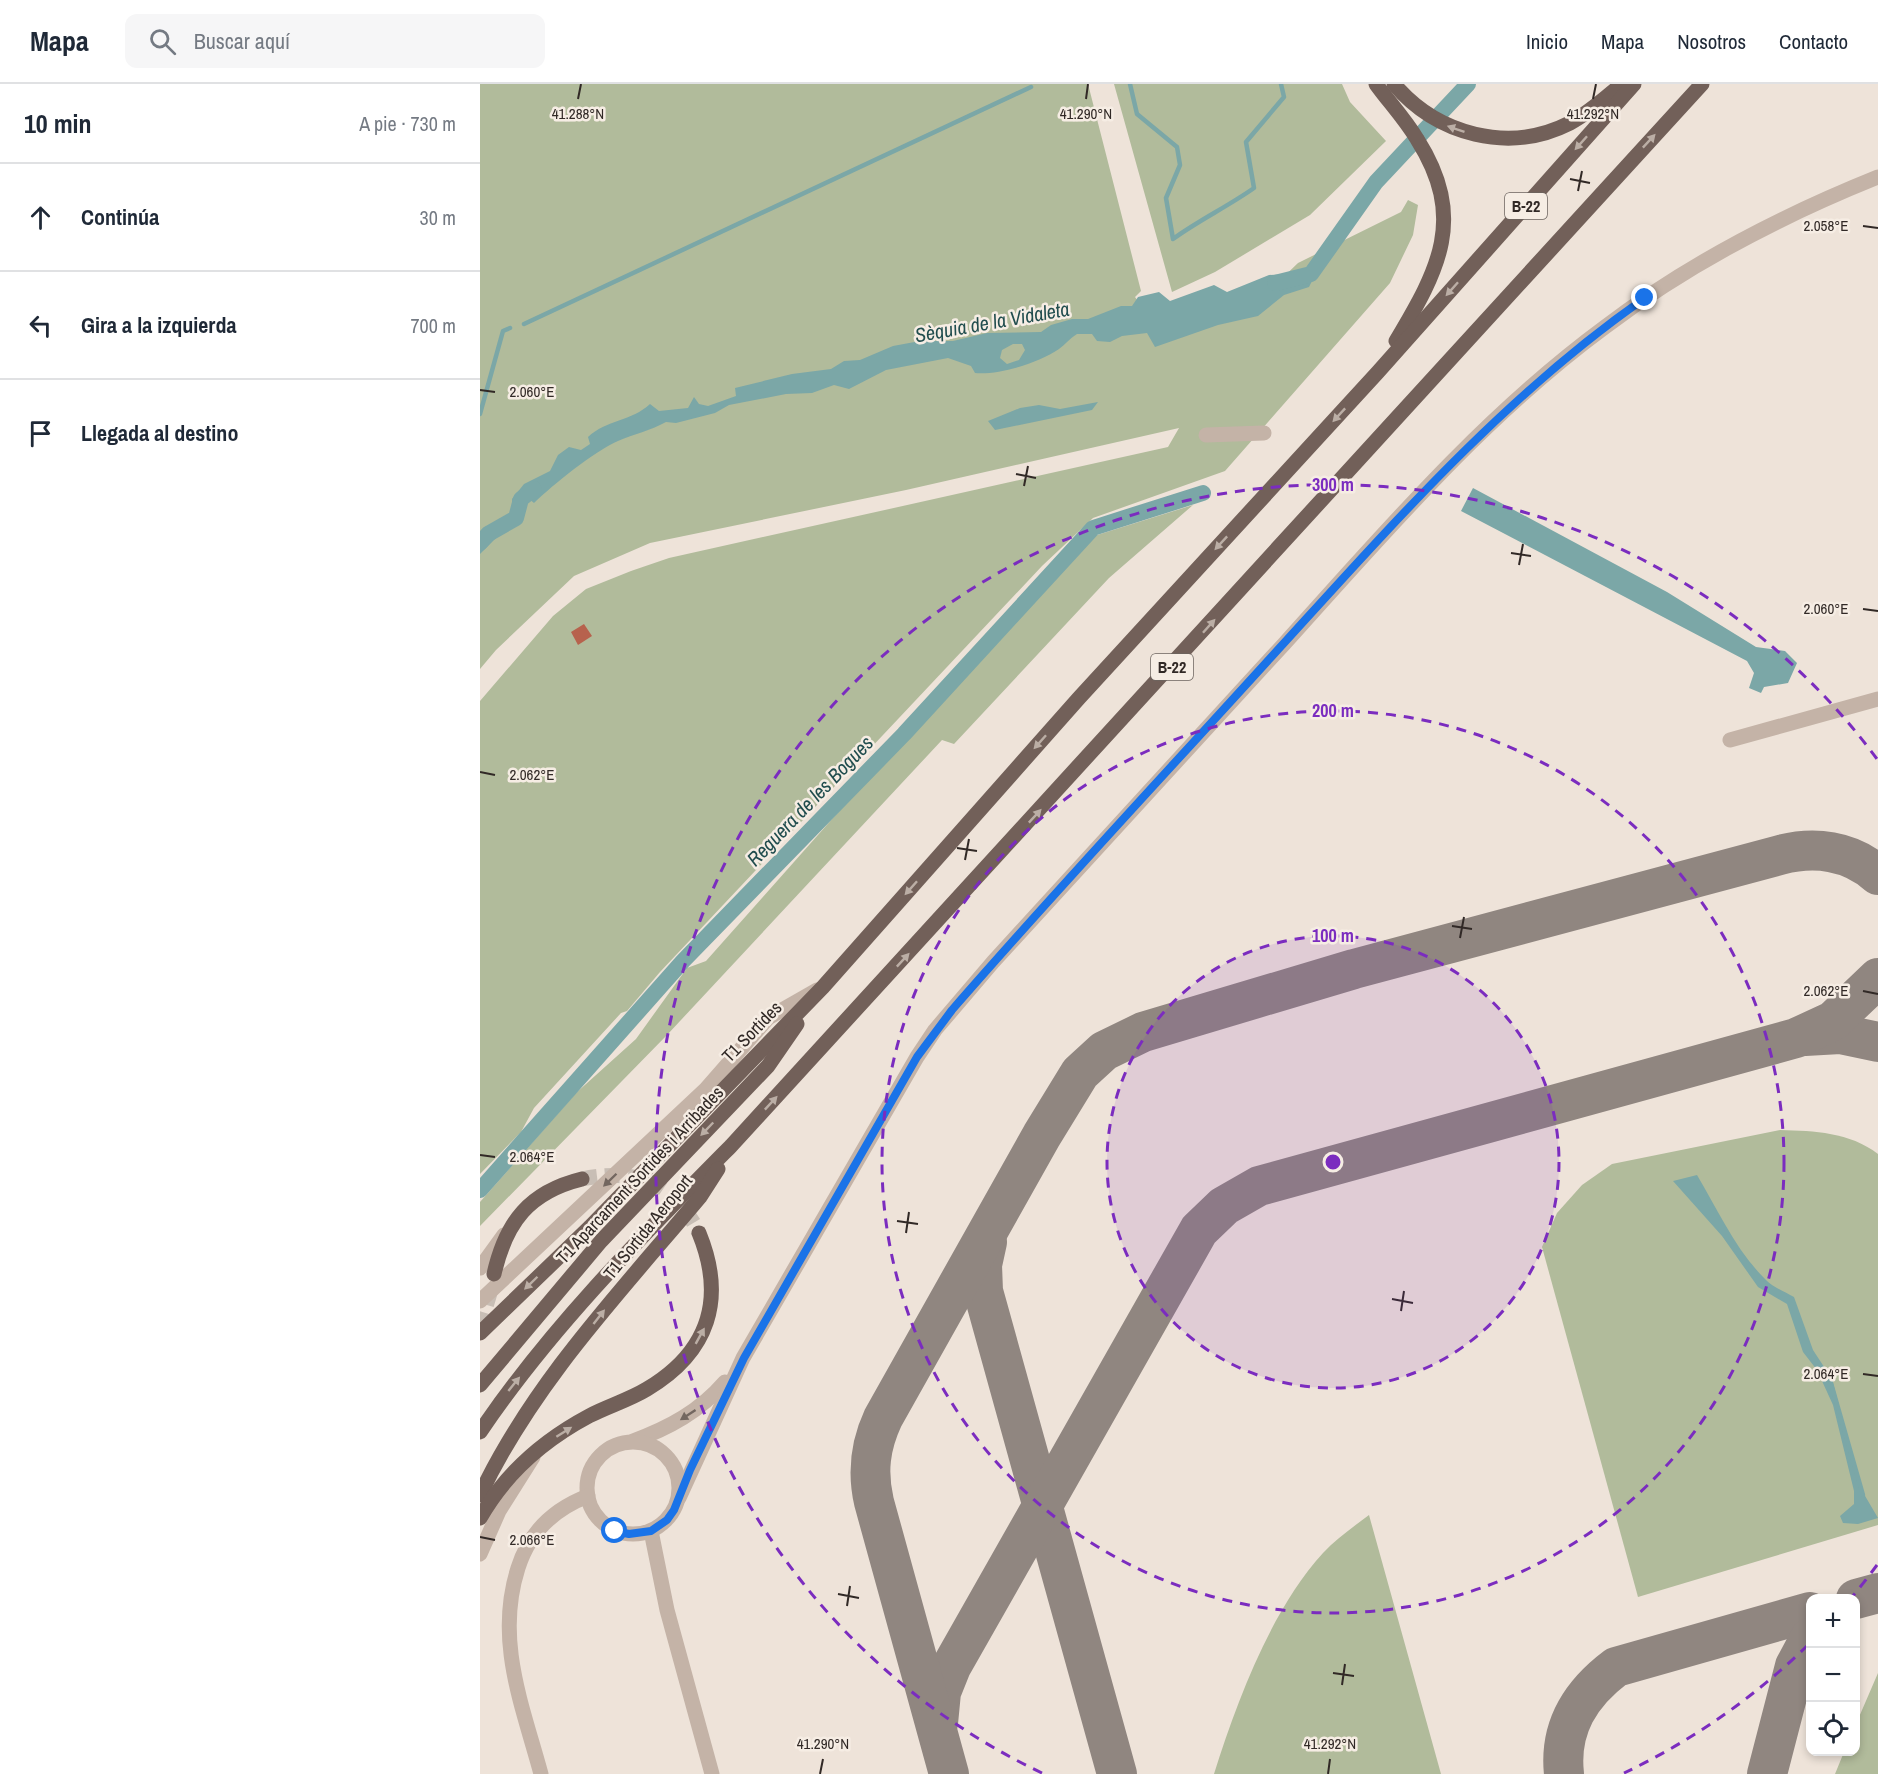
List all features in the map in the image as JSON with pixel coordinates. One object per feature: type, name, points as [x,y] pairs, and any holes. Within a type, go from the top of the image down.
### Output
[{"type":"main road","points":[[1376,84],[1424,151],[1437,178],[1441,193],[1443,237],[1434,274],[1378,372]]},
{"type":"main road","points":[[1394,84],[1414,104],[1446,125],[1461,131],[1504,138],[1548,132],[1570,123],[1622,84]]},
{"type":"main road","name":"B-22","points":[[823,987],[1079,698],[1378,372],[1634,84]]},
{"type":"main road","name":"B-22","points":[[731,1146],[1702,84]]},
{"type":"main road","name":"T1 Sortides","points":[[480,1333],[590,1227],[823,987]]},
{"type":"main road","name":"T1 Aparcament Sortides i Arribades","points":[[480,1385],[601,1241],[768,1066],[823,987]]},
{"type":"main road","name":"T1 Sortida Aeroport","points":[[480,1432],[502,1400],[586,1296],[731,1146]]},
{"type":"main road","name":"T1 Sortida Aeroport","points":[[480,1495],[523,1419],[563,1363],[700,1197],[731,1146]]},
{"type":"main road","points":[[487,1271],[516,1219],[541,1195],[582,1179]]},
{"type":"main road","points":[[480,1518],[490,1500],[512,1473],[535,1453],[589,1417],[662,1380],[688,1356],[705,1329],[712,1305],[711,1272],[699,1233]]},
{"type":"lane","points":[[744,1358],[714,1395],[697,1409],[655,1433],[608,1449],[600,1456],[588,1478],[588,1497],[596,1515],[615,1531],[629,1534],[651,1531],[667,1520],[744,1358],[935,1030],[993,962],[1409,506],[1533,384],[1605,326],[1694,267],[1736,243],[1791,214],[1878,177]]},
{"type":"lane","points":[[1206,435],[1228,432],[1264,433]]},
{"type":"lane","points":[[1730,740],[1878,699]]},
{"type":"lane","points":[[480,1301],[706,1089],[768,1018],[823,987]]},
{"type":"lane","points":[[630,1442],[654,1446],[670,1460],[678,1476],[679,1498]]},
{"type":"lane","points":[[480,1554],[499,1511],[535,1453]]},
{"type":"lane","points":[[541,1774],[513,1671],[507,1628],[508,1605],[526,1544],[538,1529],[561,1509],[588,1497]]},
{"type":"lane","points":[[651,1531],[667,1611],[712,1774]]},
{"type":"green space","points":[[480,84],[1088,84],[1141,291],[1135,297],[1160,331],[1247,312],[1298,263],[1401,212],[1408,200],[1418,205],[1413,235],[1390,283],[1225,471],[1093,518],[1042,566],[660,972],[627,1011],[621,1013],[534,1108],[521,1132],[480,1174],[480,701],[553,616],[586,589],[669,558],[1168,447],[1179,428],[906,490],[650,543],[574,576],[496,650],[480,669]]},
{"type":"green space","points":[[1114,84],[1342,84],[1350,102],[1386,141],[1310,215],[1215,272],[1172,292]]},
{"type":"green space","points":[[1193,505],[1109,578],[954,744],[942,740],[667,1035],[480,1226],[480,1202],[576,1093],[636,1039],[687,968],[706,961],[865,782],[1094,536]]},
{"type":"green space","points":[[1780,1130],[1831,1134],[1855,1141],[1878,1154],[1878,1525],[1638,1597],[1542,1247],[1557,1213],[1582,1185],[1612,1164]]},
{"type":"green space","points":[[1369,1515],[1441,1774],[1214,1774],[1245,1687],[1287,1601],[1323,1553]]},
{"type":"green space","points":[[1878,1673],[1878,1774],[1835,1774],[1842,1756],[1860,1756],[1860,1715]]},
{"type":"water","points":[[1288,274],[1293,278],[1313,279],[1309,287],[1284,295],[1258,316],[1218,325],[1155,347],[1147,333],[1122,336],[1110,342],[1097,341],[1092,334],[1077,334],[1050,354],[1007,370],[975,373],[971,366],[948,358],[886,370],[849,389],[834,385],[812,393],[786,394],[729,405],[715,413],[676,423],[666,422],[608,446],[586,460],[534,503],[528,498],[519,505],[516,518],[480,554],[480,535],[502,522],[510,514],[512,499],[524,484],[550,471],[558,455],[569,447],[581,450],[590,444],[588,437],[595,431],[635,414],[650,404],[659,411],[688,408],[694,397],[699,404],[708,406],[736,396],[735,388],[792,374],[831,369],[844,361],[860,360],[893,346],[920,341],[953,341],[987,333],[1041,332],[1051,325],[1072,319],[1088,319],[1121,306],[1132,306],[1138,297],[1159,292],[1170,301],[1214,285],[1227,292],[1269,275]],"holes":[[[1013,344],[1022,344],[1025,350],[1019,360],[1007,364],[1000,358],[1002,350]]]},
{"type":"water","points":[[1098,402],[1092,410],[995,430],[988,421],[1020,408],[1039,405],[1060,409]]},
{"type":"water","points":[[1473,488],[1667,592],[1756,647],[1785,651],[1797,663],[1788,683],[1764,687],[1761,693],[1749,688],[1754,673],[1747,661],[1461,511]]},
{"type":"water","points":[[1697,1175],[1728,1230],[1755,1269],[1772,1285],[1794,1297],[1813,1350],[1832,1379],[1861,1489],[1878,1518],[1858,1524],[1843,1523],[1840,1516],[1854,1504],[1854,1491],[1833,1405],[1817,1370],[1803,1352],[1787,1304],[1758,1287],[1722,1236],[1673,1181]]},
{"type":"building","points":[[584,624],[592,636],[578,645],[571,632]]},
{"type":"waterway","points":[[1130,84],[1137,114],[1177,147],[1180,165],[1166,198],[1173,239],[1254,188],[1246,142],[1284,97],[1281,84]]},
{"type":"waterway","name":"Sèquia de la Vidaleta","points":[[1275,283],[1311,274],[1376,182],[1468,84]]},
{"type":"waterway","points":[[524,324],[1031,87]]},
{"type":"waterway","points":[[480,414],[503,331],[510,328]]},
{"type":"waterway","name":"Sèquia de la Vidaleta","points":[[480,543],[488,534],[516,518],[521,499],[534,489]]},
{"type":"waterway","name":"Reguera de les Bogues","points":[[480,1190],[683,961],[904,734],[1093,528],[1203,493]]},
{"type":"waterway","points":[[1829,1376],[1863,1495]]},
{"type":"taxiway","points":[[949,1774],[874,1502],[871,1459],[883,1418],[1042,1135],[1080,1073],[1104,1051],[1143,1032],[1354,969],[1780,855],[1806,851],[1831,852],[1856,860],[1878,875]]},
{"type":"taxiway","points":[[938,1723],[941,1692],[951,1667],[1199,1230],[1224,1206],[1259,1186],[1796,1038],[1833,1021],[1878,978]]},
{"type":"taxiway","points":[[1805,1036],[1840,1034],[1878,1042]]},
{"type":"taxiway","points":[[987,1242],[982,1265],[983,1291],[1117,1774]]},
{"type":"taxiway","points":[[1860,1598],[1878,1593]]},
{"type":"taxiway","points":[[1564,1774],[1565,1742],[1575,1713],[1592,1689],[1616,1667],[1806,1613]]},
{"type":"taxiway","points":[[1767,1774],[1795,1666],[1806,1645]]},
{"type":"tunnel","points":[[582,1179],[620,1175],[651,1182],[665,1190],[677,1201],[689,1215],[699,1233]]},
{"type":"tunnel","points":[[480,1327],[492,1286]]},
{"type":"route","points":[[615,1531],[629,1534],[651,1531],[667,1520],[674,1510],[719,1407],[744,1358],[917,1057],[935,1030],[993,962],[1409,506],[1533,384],[1605,326],[1645,298]]}]
